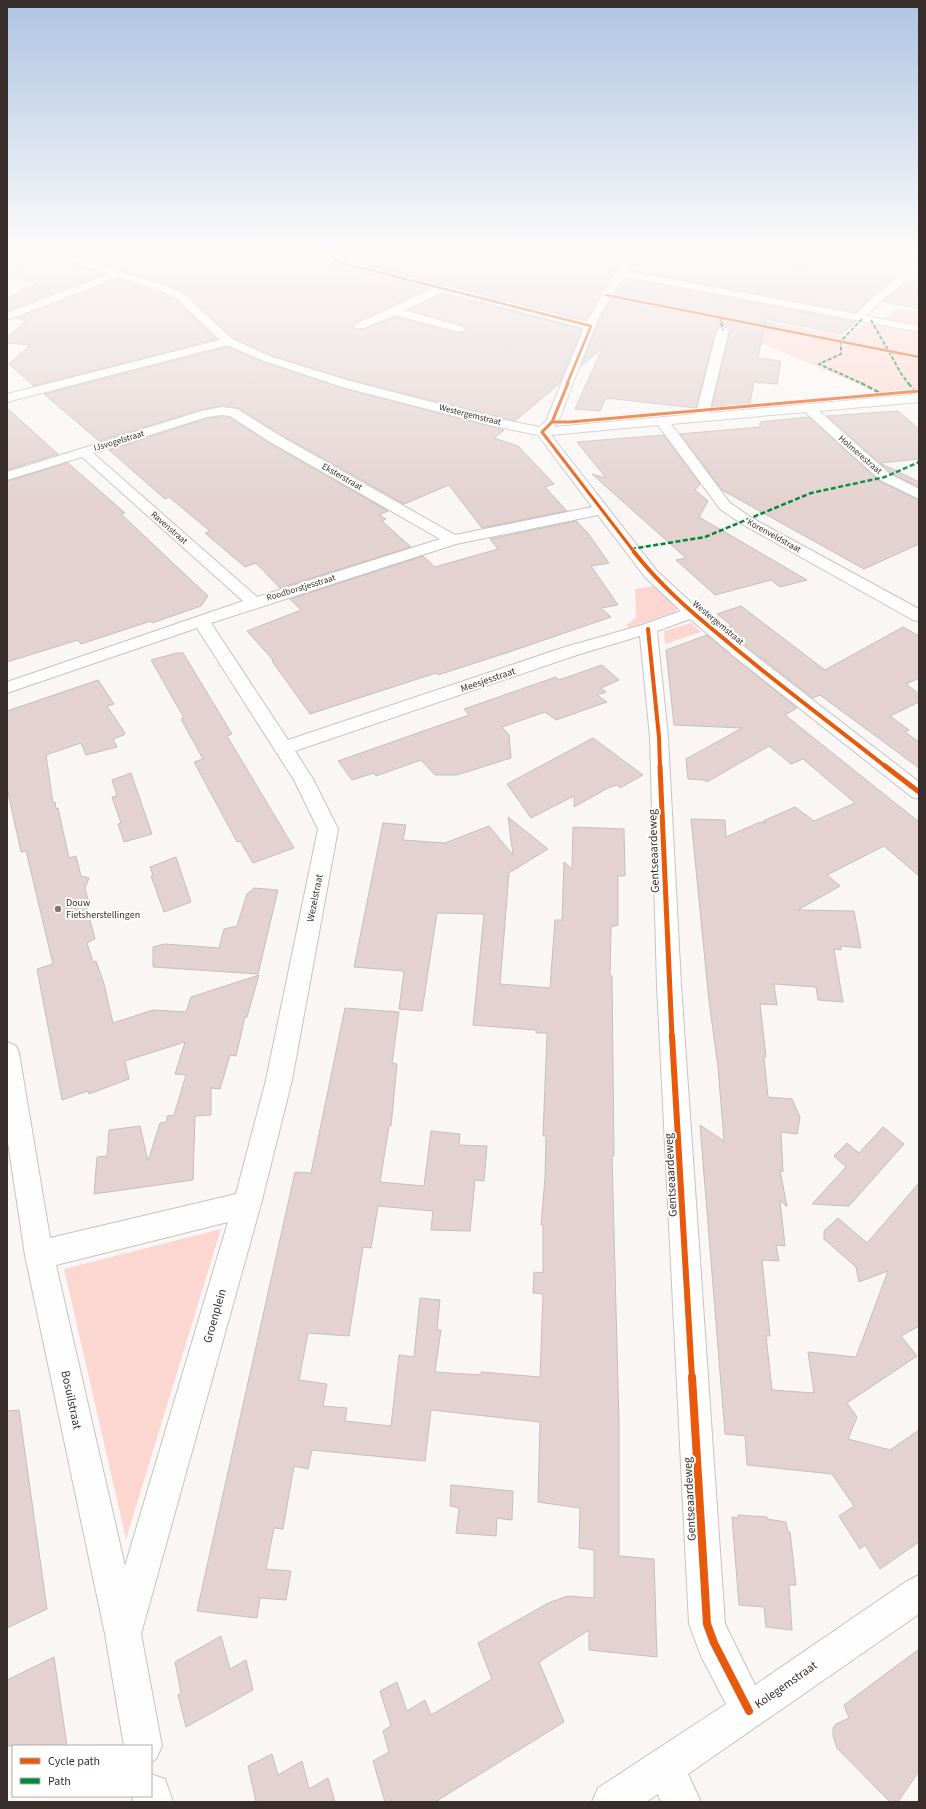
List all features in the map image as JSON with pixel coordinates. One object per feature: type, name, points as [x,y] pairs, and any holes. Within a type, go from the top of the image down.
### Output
[{"type":"street","name":"Westergemstraat","points":[[221,334],[228,341],[290,367],[346,384],[489,421],[542,432],[651,574],[692,612],[919,792]]},
{"type":"street","points":[[542,432],[552,422],[588,334]]},
{"type":"street","points":[[702,416],[722,334]]},
{"type":"street","points":[[7,398],[228,341]]},
{"type":"street","points":[[542,432],[702,416],[919,398]]},
{"type":"street","name":"Holmerestraat","points":[[807,407],[885,477],[919,495]]},
{"type":"street","name":"IJsvogelstraat","points":[[7,476],[205,414],[222,411],[233,412]]},
{"type":"street","name":"Eksterstraat","points":[[233,412],[277,440],[452,540]]},
{"type":"street","name":"Korenveldstraat","points":[[661,420],[725,506],[747,521],[919,616]]},
{"type":"street","name":"Ravenstraat","points":[[84,452],[254,603]]},
{"type":"street","name":"Roodborstjesstraat","points":[[7,688],[254,603],[452,540],[601,510]]},
{"type":"street","name":"Meesjesstraat","points":[[284,748],[571,652],[648,628],[692,612]]},
{"type":"street","name":"Wezelstraat","points":[[201,622],[284,748],[303,779],[328,828],[279,1080],[247,1204]]},
{"type":"street","name":"Gentseaardeweg","points":[[648,628],[659,738],[669,985],[708,1624],[714,1643],[749,1711]]},
{"type":"street","name":"Bosuilstraat","points":[[7,1053],[39,1255],[123,1634],[142,1745]]},
{"type":"street","points":[[39,1255],[247,1204]]},
{"type":"street","name":"Groenplein","points":[[123,1634],[247,1204]]},
{"type":"street","name":"Kolegemstraat","points":[[612,1802],[749,1711],[919,1593]]},
{"type":"street","points":[[665,1767],[681,1802]]},
{"type":"shaded area","points":[[740,334],[835,334],[843,336],[846,334],[919,334],[919,394],[911,389],[877,392]]},
{"type":"shaded area","points":[[655,586],[677,607],[677,610],[629,628],[626,625],[636,618],[635,589]]},
{"type":"shaded area","points":[[691,623],[701,632],[665,644],[664,631]]},
{"type":"shaded area","points":[[221,1229],[126,1539],[64,1269]]},
{"type":"building","points":[[10,334],[212,334],[217,339],[34,386],[9,364],[30,345],[7,343],[7,337]]},
{"type":"building","points":[[229,334],[580,334],[559,384],[515,421],[350,380],[273,356],[233,338]]},
{"type":"building","points":[[593,334],[715,334],[696,408],[606,398],[600,411],[575,409],[602,349],[581,366]]},
{"type":"building","points":[[729,334],[763,334],[758,358],[781,361],[777,384],[754,382],[749,408],[711,409]]},
{"type":"building","points":[[227,347],[263,362],[342,388],[504,430],[494,438],[518,446],[554,484],[545,487],[567,511],[482,528],[449,485],[404,504],[283,436],[237,408],[222,406],[201,410],[99,441],[44,394]]},
{"type":"building","points":[[7,408],[58,454],[7,470]]},
{"type":"building","points":[[898,411],[919,429],[919,459],[880,463],[919,482],[919,487],[891,473],[827,416]]},
{"type":"building","points":[[229,417],[271,444],[388,511],[379,515],[386,519],[382,521],[411,547],[280,588],[256,563],[245,567],[205,533],[210,531],[169,497],[165,499],[109,450],[207,418]]},
{"type":"building","points":[[809,417],[879,481],[919,500],[919,544],[864,569],[722,490],[680,434],[760,427],[760,422]]},
{"type":"building","points":[[664,435],[700,484],[695,490],[708,501],[699,517],[807,580],[780,587],[771,580],[715,595],[676,560],[686,558],[592,474],[606,478],[577,442]]},
{"type":"building","points":[[68,463],[125,513],[121,514],[208,596],[201,606],[152,623],[151,621],[81,644],[78,640],[7,662],[7,481]]},
{"type":"building","points":[[576,521],[587,532],[609,563],[591,566],[618,605],[601,608],[611,617],[509,652],[438,675],[436,673],[310,714],[272,661],[273,660],[247,631],[301,610],[290,599],[423,556],[435,567],[498,549],[490,539]]},
{"type":"building","points":[[741,606],[825,670],[903,627],[919,636],[919,678],[906,684],[919,694],[919,702],[890,716],[909,730],[905,732],[919,742],[919,768],[820,695],[813,698],[724,629],[732,626],[717,614]]},
{"type":"building","points":[[707,635],[797,708],[785,715],[919,822],[919,876],[884,846],[827,875],[840,886],[798,910],[854,911],[861,948],[841,946],[841,950],[834,949],[843,1002],[818,1000],[816,987],[774,984],[777,1005],[760,1004],[766,1057],[764,1057],[768,1097],[792,1099],[800,1117],[797,1134],[781,1132],[783,1172],[780,1170],[787,1207],[780,1200],[785,1246],[776,1245],[779,1261],[762,1260],[770,1336],[766,1336],[772,1390],[814,1393],[808,1352],[856,1357],[888,1271],[859,1282],[856,1267],[824,1239],[824,1231],[838,1218],[867,1243],[919,1183],[919,1326],[901,1336],[917,1356],[847,1403],[857,1417],[848,1439],[890,1450],[919,1430],[919,1542],[880,1569],[865,1545],[860,1549],[839,1516],[854,1506],[832,1474],[747,1465],[745,1436],[725,1434],[700,1125],[724,1141],[718,1067],[709,1001],[691,819],[725,820],[726,837],[760,822],[766,823],[763,821],[795,807],[814,821],[855,803],[803,759],[791,764],[769,746],[707,782],[704,780],[688,779],[686,759],[742,728],[674,725],[666,650]]},
{"type":"building","points":[[177,653],[183,653],[232,734],[227,736],[294,848],[253,863],[240,841],[237,842],[194,762],[203,759],[181,719],[184,718],[151,660]]},
{"type":"building","points":[[602,665],[619,680],[601,688],[606,692],[597,695],[607,702],[556,720],[545,712],[502,727],[509,735],[511,758],[457,775],[435,775],[421,760],[376,776],[374,773],[352,780],[338,761],[469,715],[464,709],[556,677],[559,680]]},
{"type":"building","points":[[98,680],[114,704],[107,706],[125,733],[124,735],[113,739],[117,747],[86,755],[81,743],[46,755],[53,803],[55,802],[56,809],[58,808],[69,858],[76,856],[81,876],[89,878],[85,888],[88,900],[85,901],[95,939],[87,943],[93,962],[96,961],[104,984],[113,1023],[153,1010],[186,1012],[191,997],[259,975],[247,1017],[245,1017],[236,1056],[230,1055],[220,1089],[211,1088],[211,1115],[195,1116],[193,1180],[94,1194],[97,1157],[107,1156],[109,1130],[140,1126],[148,1161],[160,1123],[167,1122],[167,1116],[174,1115],[186,1075],[175,1074],[185,1042],[125,1061],[129,1079],[89,1094],[88,1091],[62,1100],[37,969],[53,964],[26,851],[21,852],[7,788],[7,711]]},
{"type":"building","points":[[593,738],[643,775],[620,788],[617,785],[608,788],[574,807],[574,796],[531,818],[507,784]]},
{"type":"building","points":[[131,773],[152,834],[124,842],[118,824],[121,823],[112,797],[117,796],[112,780]]},
{"type":"building","points":[[508,817],[548,849],[509,873],[500,984],[550,988],[555,920],[562,920],[564,862],[572,869],[573,827],[624,829],[625,876],[618,876],[618,925],[611,927],[610,976],[612,976],[614,1156],[612,1156],[619,1422],[619,1556],[654,1559],[657,1657],[589,1650],[589,1630],[539,1662],[564,1722],[435,1802],[385,1802],[373,1761],[389,1752],[383,1731],[391,1726],[380,1691],[397,1682],[407,1711],[425,1700],[431,1715],[492,1679],[478,1643],[548,1603],[568,1596],[594,1598],[594,1550],[579,1548],[580,1508],[538,1502],[540,1422],[431,1410],[425,1461],[312,1450],[308,1469],[294,1466],[283,1529],[274,1528],[266,1569],[291,1571],[286,1600],[260,1598],[257,1618],[197,1611],[295,1172],[311,1173],[345,1008],[399,1012],[392,1063],[397,1064],[391,1126],[389,1126],[380,1182],[424,1186],[431,1131],[460,1134],[459,1145],[487,1146],[484,1181],[475,1180],[470,1231],[431,1230],[433,1211],[378,1206],[371,1248],[363,1247],[349,1336],[308,1333],[299,1380],[327,1384],[323,1406],[347,1408],[345,1421],[391,1426],[399,1355],[414,1357],[420,1298],[440,1300],[437,1330],[441,1330],[435,1372],[481,1375],[481,1372],[540,1377],[543,1294],[533,1293],[534,1272],[543,1273],[543,1225],[541,1225],[545,1178],[546,1136],[543,1136],[547,1033],[536,1033],[536,1030],[473,1025],[484,914],[437,913],[422,1011],[399,1009],[404,971],[354,967],[383,823],[406,825],[403,840],[445,843],[489,826],[513,855]]},
{"type":"building","points":[[176,857],[191,902],[164,912],[151,876],[153,875],[150,867]]},
{"type":"building","points":[[254,888],[278,890],[258,974],[153,967],[153,947],[165,944],[219,948],[224,929],[237,926],[247,894]]},
{"type":"building","points":[[883,1127],[904,1144],[849,1206],[812,1204],[846,1167],[834,1156],[847,1143],[859,1153]]},
{"type":"building","points":[[19,1410],[47,1609],[7,1628],[7,1411]]},
{"type":"building","points":[[451,1485],[513,1491],[512,1520],[497,1518],[496,1536],[456,1533],[459,1508],[450,1506]]},
{"type":"building","points":[[738,1515],[767,1517],[767,1519],[786,1522],[788,1532],[790,1532],[796,1585],[789,1585],[792,1630],[766,1627],[764,1607],[739,1605],[732,1517],[738,1518]]},
{"type":"building","points":[[221,1636],[230,1669],[246,1660],[253,1690],[186,1727],[178,1695],[181,1693],[175,1662]]},
{"type":"building","points":[[919,1649],[919,1771],[898,1802],[890,1802],[837,1748],[833,1736],[833,1728],[836,1724],[849,1718],[844,1705]]},
{"type":"building","points":[[54,1657],[67,1745],[7,1746],[7,1680]]},
{"type":"building","points":[[272,1754],[278,1775],[302,1761],[309,1789],[328,1778],[335,1802],[256,1802],[248,1766]]},
{"type":"marked path","points":[[847,334],[841,341],[841,354],[819,364],[882,394]]},
{"type":"marked path","points":[[879,334],[902,375],[916,392]]},
{"type":"marked path","points":[[631,549],[705,537],[811,493],[885,477],[919,462]]},
{"type":"cycle path","points":[[588,334],[552,422],[542,432],[546,438],[651,574],[692,612],[742,654],[919,792]]},
{"type":"cycle path","points":[[805,334],[919,357]]},
{"type":"cycle path","points":[[552,422],[570,422],[919,391]]},
{"type":"cycle path","points":[[648,629],[659,737],[669,985],[707,1624],[714,1643],[749,1711]]},
{"type":"place","name":"Douw Fietsherstellingen","points":[[58,909]]}]
